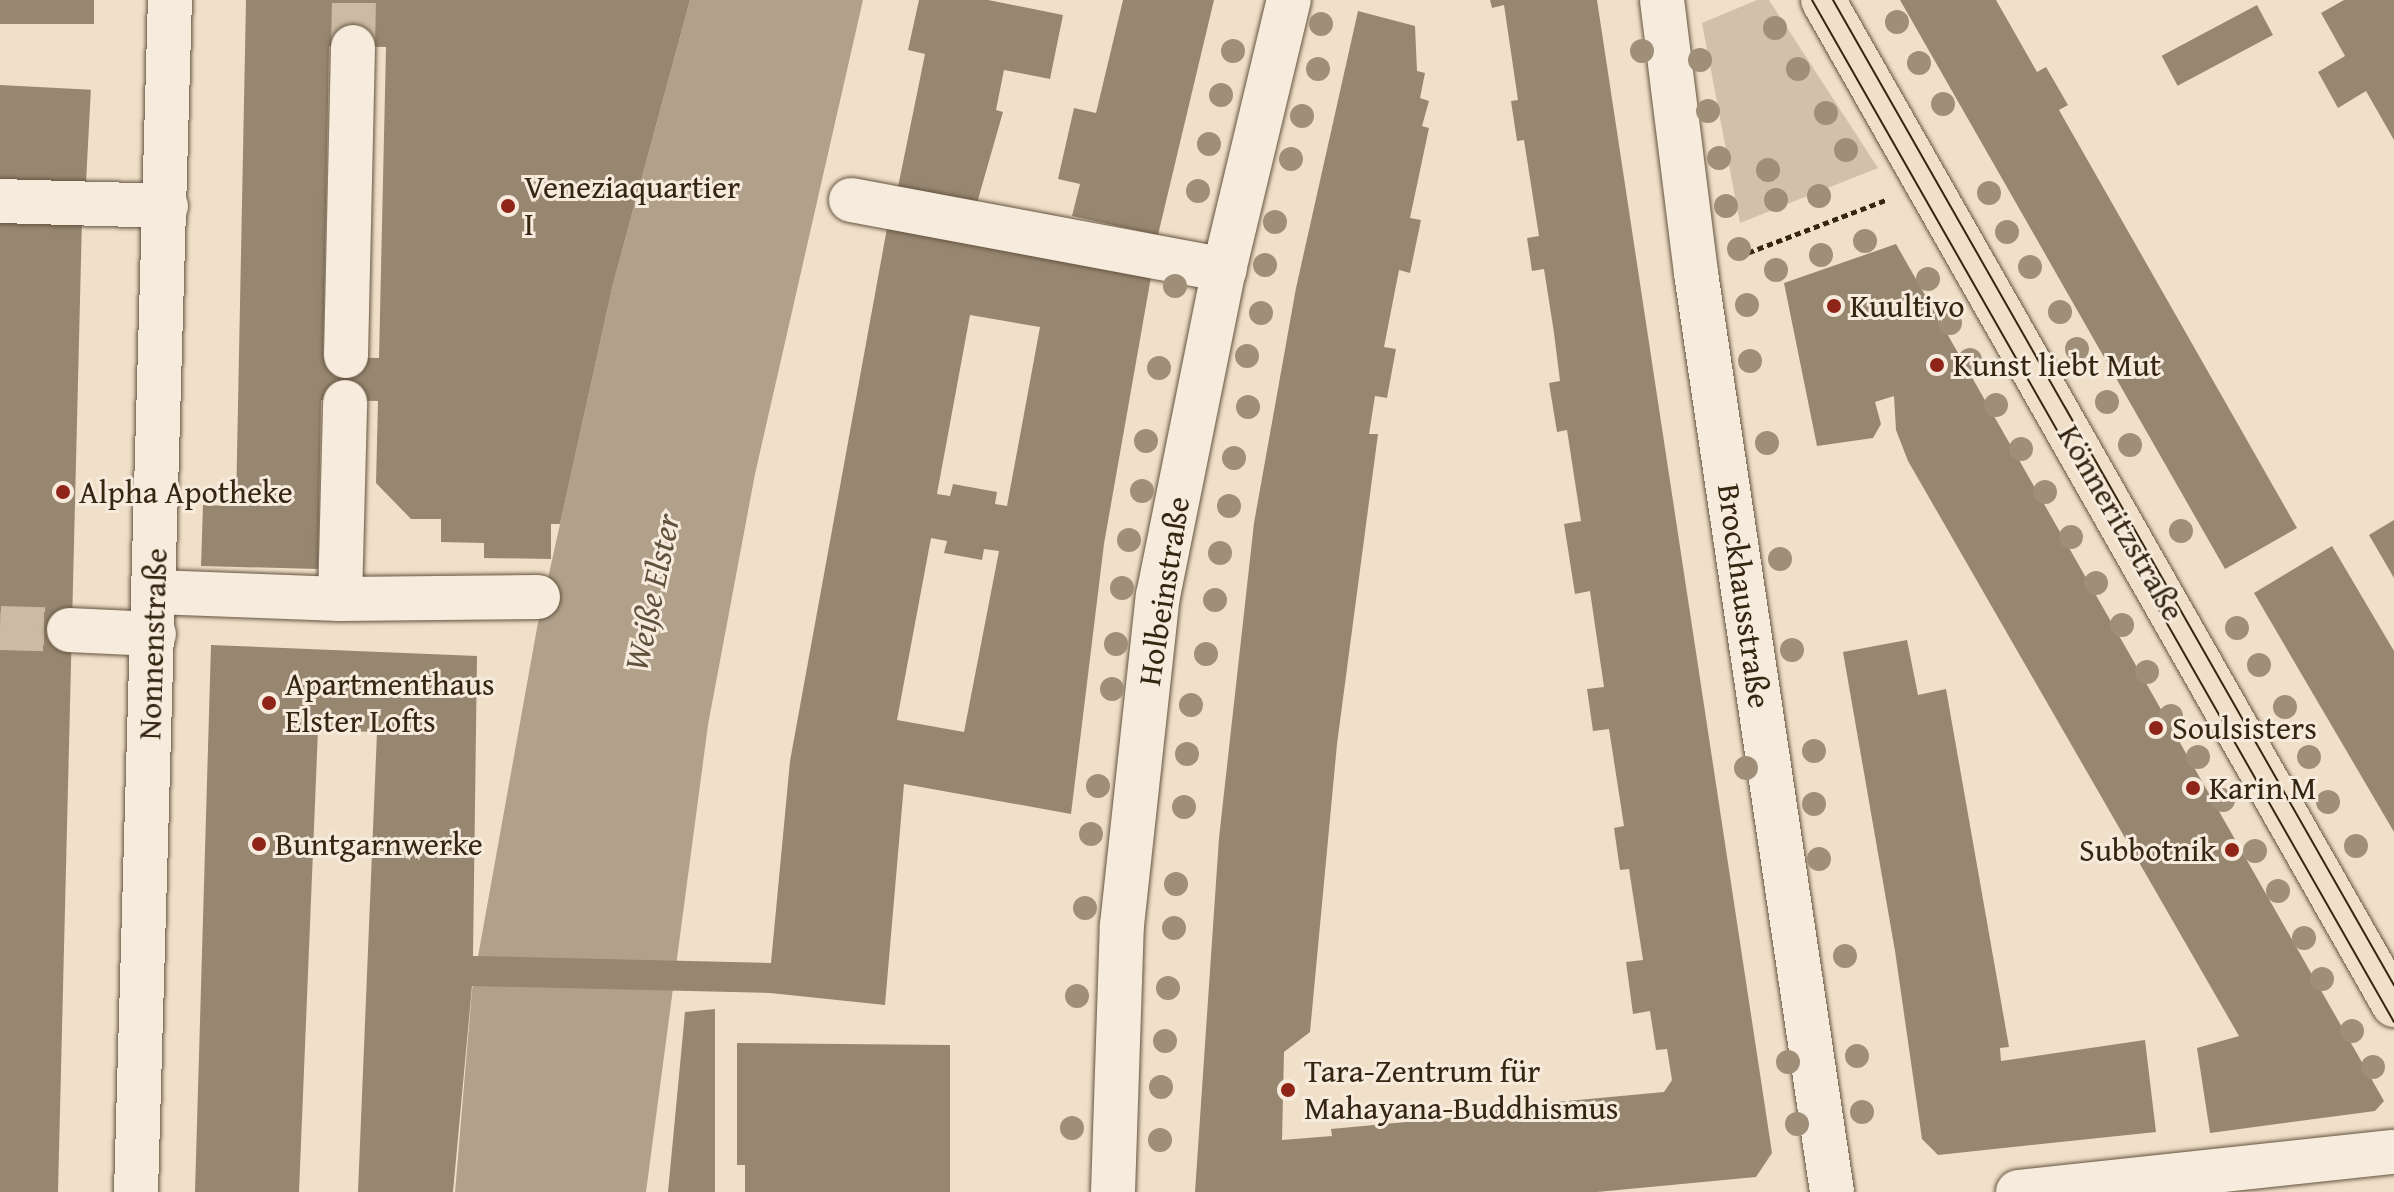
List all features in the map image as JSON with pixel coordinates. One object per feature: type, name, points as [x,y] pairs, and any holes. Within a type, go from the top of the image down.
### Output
[{"type":"main road","name":"Könneritzstraße","points":[[1823,0],[2394,1005]]},
{"type":"street","name":"Nonnenstraße","points":[[136,1192],[170,0]]},
{"type":"street","name":"Holbeinstraße","points":[[1113,1192],[1122,925],[1158,596],[1224,270],[1289,0]]},
{"type":"street","name":"Brockhausstraße","points":[[1662,0],[1696,273],[1832,1192]]},
{"type":"street","points":[[346,356],[353,47]]},
{"type":"street","points":[[851,200],[1224,270]]},
{"type":"street","points":[[0,201],[166,206]]},
{"type":"street","points":[[340,599],[345,402]]},
{"type":"street","points":[[69,630],[154,613],[340,599],[538,597]]},
{"type":"street","points":[[2018,1192],[2394,1152]]},
{"type":"path","points":[[1696,273],[1928,184]]},
{"type":"shaded area","points":[[1757,0],[1769,0],[1878,168],[1740,223],[1702,23]]},
{"type":"water","name":"Weiße Elster","points":[[690,0],[863,0],[755,474],[708,725],[646,1192],[455,1192],[472,990],[537,628],[613,284]]},
{"type":"building","points":[[0,0],[94,0],[94,24],[0,24]]},
{"type":"building","name":"Veneziaquartier I","points":[[246,0],[690,0],[613,284],[560,524],[551,524],[551,559],[484,558],[484,543],[441,542],[441,519],[411,519],[376,483],[378,401],[321,400],[318,569],[201,566],[203,505],[236,506]],"holes":[[[329,46],[386,47],[379,358],[323,357]]]},
{"type":"building","points":[[919,0],[988,0],[1063,15],[1050,79],[1004,70],[996,110],[1003,112],[977,203],[898,187],[925,54],[908,50]]},
{"type":"building","points":[[1123,0],[1214,0],[1158,235],[1072,216],[1080,184],[1058,179],[1074,108],[1096,113]]},
{"type":"building","points":[[1490,0],[1597,0],[1772,1153],[1756,1177],[1597,1192],[1195,1192],[1219,838],[1254,523],[1296,288],[1358,11],[1415,26],[1417,71],[1425,73],[1420,98],[1429,101],[1422,126],[1429,128],[1410,218],[1421,220],[1410,273],[1399,270],[1384,347],[1396,349],[1387,398],[1375,396],[1369,434],[1378,434],[1337,744],[1310,1032],[1284,1052],[1282,1140],[1332,1136],[1331,1129],[1481,1115],[1480,1109],[1664,1092],[1672,1080],[1667,1049],[1656,1050],[1650,1011],[1633,1014],[1626,962],[1643,960],[1629,869],[1620,870],[1614,828],[1624,826],[1609,729],[1593,731],[1587,689],[1604,687],[1590,591],[1575,594],[1564,524],[1581,521],[1567,430],[1557,432],[1549,383],[1560,381],[1544,269],[1532,271],[1527,238],[1539,236],[1524,140],[1517,141],[1511,101],[1518,100],[1504,5],[1492,8]]},
{"type":"building","points":[[1900,0],[1996,0],[2037,72],[2046,67],[2068,105],[2059,110],[2297,528],[2225,569]]},
{"type":"building","points":[[2344,0],[2394,0],[2394,140],[2366,91],[2338,108],[2318,72],[2345,56],[2321,13]]},
{"type":"building","points":[[2257,5],[2273,35],[2178,86],[2162,56]]},
{"type":"building","points":[[0,85],[91,90],[86,188],[0,183]]},
{"type":"building","points":[[0,215],[82,219],[58,1192],[0,1192]]},
{"type":"building","points":[[887,228],[1151,277],[1104,544],[1071,814],[904,784],[885,1005],[770,993],[472,986],[453,1192],[358,1192],[377,732],[318,730],[299,1192],[195,1192],[211,645],[477,656],[473,956],[771,963],[790,761]],"holes":[[[970,315],[1040,327],[1007,506],[995,504],[997,492],[953,484],[950,496],[937,494]],[[931,538],[947,541],[944,553],[982,560],[984,549],[999,551],[964,732],[897,720]]]},
{"type":"building","points":[[1896,244],[2384,1101],[2375,1111],[2210,1133],[2197,1048],[2239,1036],[1908,461],[1896,430],[1894,396],[1875,402],[1881,424],[1873,438],[1817,446],[1784,283]]},
{"type":"building","points":[[2394,520],[2394,578],[2369,535]]},
{"type":"building","points":[[2332,546],[2394,651],[2394,832],[2254,593]]},
{"type":"building","points":[[1907,640],[1918,695],[1946,689],[2009,1047],[2000,1048],[2001,1061],[2145,1040],[2156,1132],[1938,1155],[1922,1139],[1895,951],[1843,652]]},
{"type":"building","points":[[715,1009],[715,1192],[668,1192],[685,1012]]},
{"type":"building","points":[[737,1043],[950,1045],[950,1192],[745,1192],[745,1165],[737,1165]]},
{"type":"tunnel","points":[[353,47],[354,0]]},
{"type":"tunnel","points":[[0,628],[69,630]]},
{"type":"tram line","points":[[1812,0],[2394,1022]]},
{"type":"tram line","points":[[1833,0],[2394,985]]},
{"type":"place","name":"Veneziaquartier I","points":[[508,206]]},
{"type":"place","name":"Kuultivo","points":[[1834,306]]},
{"type":"place","name":"Kunst liebt Mut","points":[[1937,365]]},
{"type":"place","name":"Alpha Apotheke","points":[[63,492]]},
{"type":"place","name":"Apartmenthaus Elster Lofts","points":[[269,703]]},
{"type":"place","name":"Soulsisters","points":[[2156,728]]},
{"type":"place","name":"Karin M","points":[[2193,788]]},
{"type":"place","name":"Buntgarnwerke","points":[[259,844]]},
{"type":"place","name":"Subbotnik","points":[[2232,850]]},
{"type":"place","name":"Tara-Zentrum für Mahayana-Buddhismus","points":[[1288,1090]]}]
